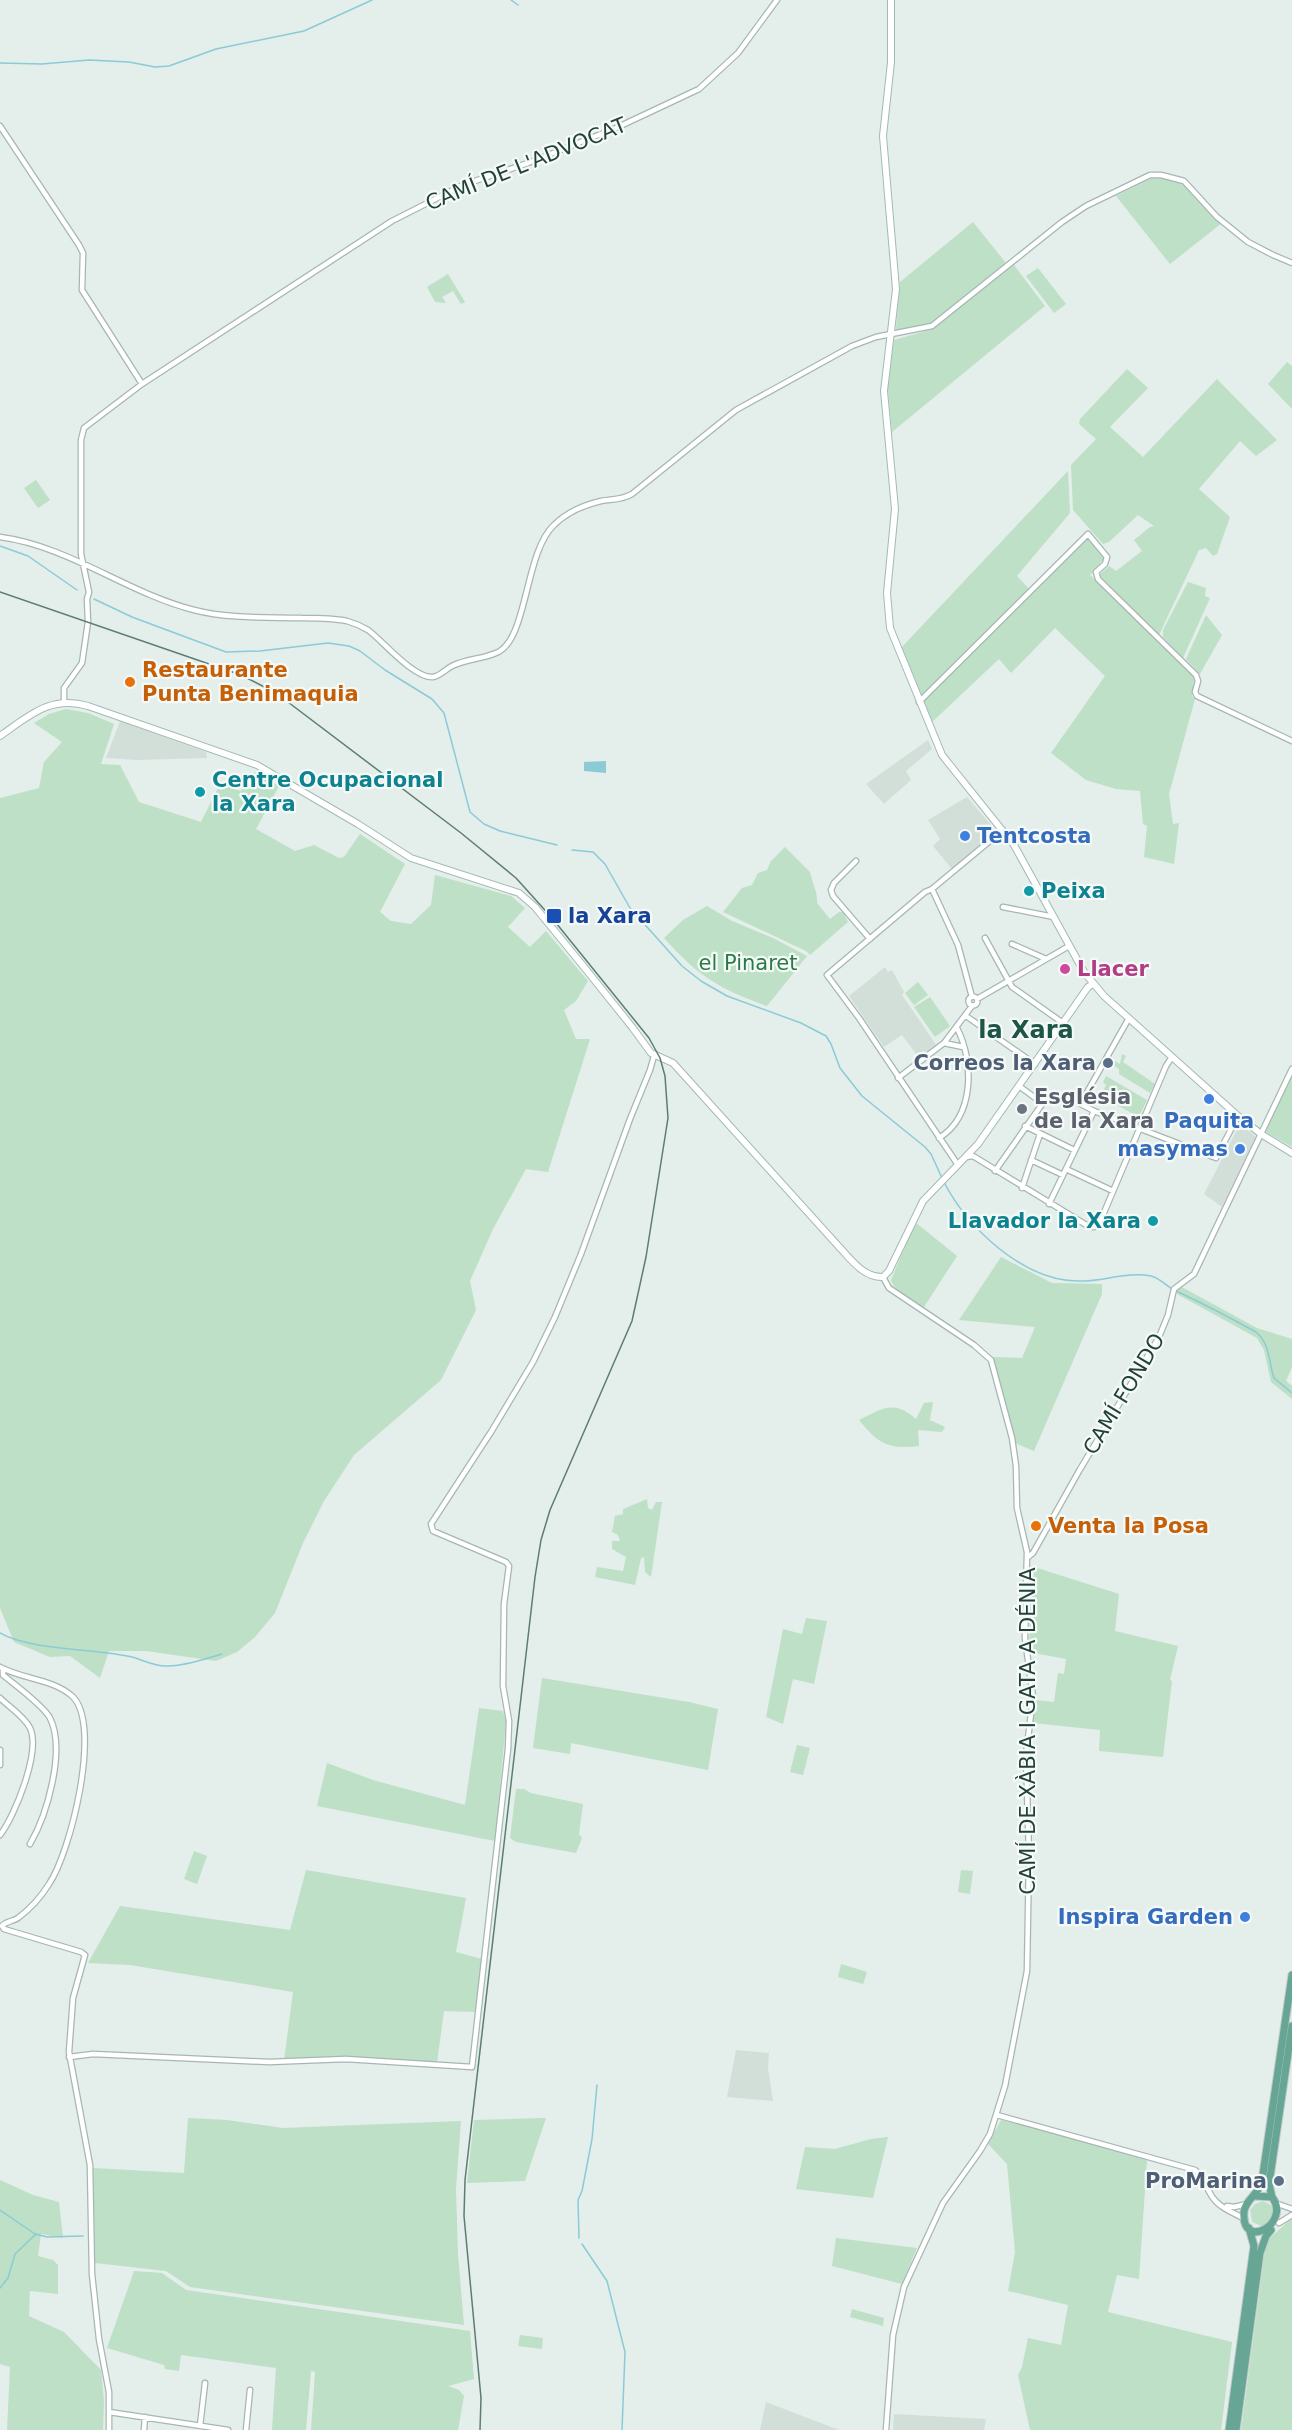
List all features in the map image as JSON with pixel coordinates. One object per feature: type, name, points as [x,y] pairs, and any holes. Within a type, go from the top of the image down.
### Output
[{"type":"main road","points":[[891,0],[891,62],[883,136],[896,280],[896,302],[884,391],[895,509],[887,610],[892,635],[942,755],[962,783],[1003,830],[1023,860],[1069,946],[1093,984],[1238,1116],[1261,1134],[1292,1153]]},
{"type":"main road","points":[[0,736],[41,709],[64,701],[88,705],[257,765],[411,858],[519,893],[540,913],[654,1056],[673,1064],[852,1260],[870,1275],[883,1277],[894,1264],[919,1207],[974,1149],[1093,984]]},
{"type":"main road","points":[[974,1149],[974,1157]]},
{"type":"main road","points":[[1229,2430],[1254,2246],[1246,2222],[1247,2204],[1256,2196],[1262,2181],[1292,1975]]},
{"type":"main road","points":[[1236,2430],[1260,2253],[1266,2236],[1279,2223],[1281,2213],[1272,2197],[1269,2184],[1292,2026]]},
{"type":"main road","points":[[1256,2196],[1272,2197]]},
{"type":"main road","points":[[1246,2222],[1256,2231],[1271,2230]]},
{"type":"street","name":"CAMÍ DE L'ADVOCAT","points":[[82,563],[81,432],[93,420],[142,384],[392,221],[463,185],[616,128],[699,89],[738,53],[777,0]]},
{"type":"street","points":[[0,126],[79,245],[83,253],[82,290],[142,384]]},
{"type":"street","points":[[0,537],[29,543],[82,563],[153,597],[205,613],[225,616],[347,621],[368,630],[401,661],[429,677],[436,677],[451,666],[498,653],[509,644],[541,541],[553,526],[572,510],[600,501],[624,499],[736,410],[838,352],[876,337],[932,326],[1062,222],[1086,206],[1150,176],[1161,175],[1184,181],[1217,217],[1248,242],[1292,263]]},
{"type":"street","points":[[919,702],[1088,534],[1107,557],[1105,564],[1096,572],[1098,579],[1196,675],[1198,681],[1196,695],[1292,741]]},
{"type":"street","points":[[64,701],[64,688],[80,669],[88,622],[89,592],[82,563]]},
{"type":"street","points":[[958,1165],[844,996],[827,975],[1003,830]]},
{"type":"street","points":[[856,861],[834,883],[831,890],[833,896],[870,939]]},
{"type":"street","points":[[932,889],[958,945],[975,998]]},
{"type":"street","points":[[1003,907],[1054,917]]},
{"type":"street","points":[[986,938],[1012,987],[1063,1023]]},
{"type":"street","points":[[1012,944],[1046,959]]},
{"type":"street","points":[[898,1078],[944,1043],[972,1006],[968,1001],[1069,946]]},
{"type":"street","points":[[966,1016],[1035,1064]]},
{"type":"street","points":[[1081,1103],[1129,1018]]},
{"type":"street","points":[[939,1138],[953,1125],[967,1099],[968,1083],[963,1047],[957,1028]]},
{"type":"street","points":[[944,1043],[963,1047]]},
{"type":"street","points":[[69,2057],[85,2054],[269,2062],[345,2059],[472,2067],[508,1749],[509,1721],[503,1686],[504,1604],[509,1566],[506,1562],[433,1531],[431,1524],[533,1362],[555,1317],[581,1254],[621,1140],[654,1056]]},
{"type":"street","points":[[966,1157],[974,1157],[1022,1188],[1092,1227],[1100,1222],[1139,1128],[1172,1058]]},
{"type":"street","name":"CAMÍ FONDO","points":[[1028,1557],[1033,1553],[1078,1471],[1159,1337],[1168,1315],[1174,1289],[1194,1274],[1292,1069]]},
{"type":"street","points":[[1019,1086],[1038,1100],[1072,1100],[1094,1111],[1216,1158],[1238,1116]]},
{"type":"street","points":[[995,1171],[1024,1126],[1045,1100]]},
{"type":"street","points":[[1049,1204],[1094,1111]]},
{"type":"street","points":[[1024,1126],[1074,1150]]},
{"type":"street","points":[[1022,1188],[1040,1134]]},
{"type":"street","points":[[1031,1160],[1063,1175]]},
{"type":"street","points":[[1066,1168],[1113,1191]]},
{"type":"street","name":"CAMÍ DE XÀBIA I GATA A DÉNIA","points":[[883,1277],[889,1288],[974,1345],[991,1360],[1012,1438],[1016,1466],[1017,1508],[1028,1557],[1025,1638],[1033,1697],[1026,1755],[1029,1855],[1027,1971],[997,2115],[984,2145],[943,2203],[904,2287],[893,2335],[886,2430]]},
{"type":"street","points":[[30,1844],[39,1826],[51,1786],[56,1749],[55,1733],[49,1716],[3,1674],[2,1668],[71,1695],[79,1708],[84,1739],[78,1807],[59,1866],[42,1894],[16,1919],[4,1923],[3,1928],[84,1954],[73,1998],[69,2057],[90,2165],[92,2274],[110,2412],[109,2430]]},
{"type":"street","points":[[0,1698],[28,1725],[33,1738],[23,1790],[9,1822],[0,1835]]},
{"type":"street","points":[[0,1750],[0,1765]]},
{"type":"street","points":[[997,2115],[1194,2170],[1202,2177],[1214,2199],[1246,2222]]},
{"type":"street","points":[[1221,2206],[1233,2207],[1247,2204]]},
{"type":"street","points":[[1278,2204],[1292,2209]]},
{"type":"street","points":[[1279,2223],[1292,2215]]},
{"type":"street","points":[[200,2426],[205,2383]]},
{"type":"street","points":[[246,2430],[250,2390]]},
{"type":"street","points":[[110,2412],[228,2430]]},
{"type":"street","points":[[144,2430],[145,2417]]},
{"type":"shaded area","points":[[120,721],[206,752],[207,758],[136,760],[106,758]]},
{"type":"shaded area","points":[[928,740],[932,749],[906,771],[911,780],[884,804],[866,784]]},
{"type":"shaded area","name":"Tentcosta","points":[[967,797],[997,832],[952,869],[933,846],[940,839],[928,820]]},
{"type":"shaded area","points":[[885,967],[888,972],[892,970],[904,992],[902,995],[937,1046],[919,1058],[902,1035],[884,1047],[849,996]]},
{"type":"shaded area","points":[[1242,1125],[1256,1137],[1222,1207],[1204,1194],[1239,1126]]},
{"type":"shaded area","points":[[736,2050],[769,2053],[768,2068],[773,2101],[727,2097]]},
{"type":"shaded area","points":[[766,2402],[839,2430],[760,2430]]},
{"type":"shaded area","points":[[894,2414],[986,2419],[984,2430],[893,2430]]},
{"type":"green space","points":[[1154,177],[1185,186],[1200,198],[1222,223],[1170,264],[1116,196]]},
{"type":"green space","points":[[973,222],[1006,263],[931,325],[898,332],[896,328],[900,282]]},
{"type":"green space","points":[[1014,265],[1045,306],[892,432],[888,388],[894,340],[933,329]]},
{"type":"green space","points":[[1038,268],[1066,304],[1054,313],[1026,276]]},
{"type":"green space","points":[[448,274],[465,302],[461,304],[453,291],[442,297],[446,303],[435,302],[427,287]]},
{"type":"green space","points":[[1287,362],[1292,366],[1292,409],[1268,384]]},
{"type":"green space","points":[[1127,369],[1148,388],[1110,427],[1143,457],[1217,379],[1277,440],[1256,456],[1240,441],[1199,489],[1230,517],[1217,554],[1213,556],[1206,548],[1199,550],[1159,635],[1099,575],[1109,566],[1116,571],[1142,551],[1134,540],[1154,526],[1138,515],[1109,542],[1103,544],[1073,510],[1071,465],[1096,439],[1079,424],[1080,419]]},
{"type":"green space","points":[[1068,471],[1070,513],[1017,576],[1032,592],[1087,537],[1105,558],[1090,575],[1192,673],[1194,679],[1192,696],[1195,699],[1169,794],[1173,824],[1179,823],[1174,864],[1144,857],[1147,826],[1143,824],[1140,791],[1116,789],[1086,780],[1051,753],[1105,676],[1055,628],[1011,673],[999,659],[931,723],[901,648]]},
{"type":"green space","points":[[36,480],[50,500],[38,508],[24,488]]},
{"type":"green space","points":[[1188,582],[1206,588],[1205,596],[1210,598],[1183,658],[1163,637],[1163,630]]},
{"type":"green space","points":[[1206,615],[1222,635],[1200,674],[1186,659]]},
{"type":"green space","points":[[66,709],[88,713],[114,724],[101,764],[120,765],[139,802],[201,822],[220,784],[241,791],[255,772],[279,786],[256,829],[295,851],[314,845],[339,858],[344,857],[360,834],[405,864],[380,912],[391,921],[411,924],[431,905],[435,875],[511,896],[525,908],[508,927],[530,947],[546,931],[588,981],[576,1001],[564,1010],[576,1039],[590,1039],[548,1172],[526,1169],[493,1229],[470,1281],[476,1310],[441,1380],[354,1455],[324,1501],[303,1543],[275,1613],[255,1637],[237,1652],[216,1661],[146,1651],[109,1651],[100,1678],[70,1656],[50,1657],[14,1642],[0,1608],[0,798],[39,788],[44,762],[62,742],[34,723],[49,714]]},
{"type":"green space","points":[[785,847],[810,872],[817,903],[830,919],[839,912],[843,912],[848,922],[810,955],[806,951],[723,912],[742,888],[752,885],[758,873],[767,870],[771,861]]},
{"type":"green space","name":"el Pinaret","points":[[707,906],[732,921],[773,938],[807,956],[767,1006],[735,994],[710,980],[664,938],[683,920]]},
{"type":"green space","points":[[918,982],[928,995],[914,1005],[905,993]]},
{"type":"green space","points":[[930,997],[950,1026],[935,1037],[914,1007]]},
{"type":"green space","points":[[1122,1054],[1126,1056],[1123,1062],[1155,1084],[1150,1093],[1119,1074],[1119,1069],[1113,1065],[1115,1061],[1120,1064]]},
{"type":"green space","points":[[1292,1075],[1292,1147],[1266,1132]]},
{"type":"green space","points":[[1106,1076],[1147,1100],[1139,1117],[1100,1096],[1106,1085],[1103,1082]]},
{"type":"green space","points":[[915,1222],[957,1256],[924,1307],[900,1293],[891,1280]]},
{"type":"green space","points":[[1001,1257],[1052,1283],[1102,1284],[1102,1294],[1034,1451],[1015,1443],[992,1357],[1022,1358],[1035,1327],[959,1320]]},
{"type":"green space","points":[[1180,1286],[1257,1328],[1292,1339],[1292,1367],[1286,1381],[1292,1386],[1292,1399],[1271,1382],[1264,1350],[1257,1338],[1177,1294]]},
{"type":"green space","points":[[933,1402],[930,1420],[945,1427],[942,1432],[918,1430],[919,1446],[899,1447],[884,1443],[859,1420],[888,1408],[901,1409],[916,1419],[924,1403]]},
{"type":"green space","points":[[647,1499],[648,1508],[652,1510],[656,1502],[662,1502],[651,1577],[645,1572],[644,1557],[641,1558],[635,1585],[595,1577],[597,1567],[623,1571],[626,1557],[612,1549],[612,1541],[620,1541],[618,1535],[612,1532],[615,1516],[623,1514],[623,1509]]},
{"type":"green space","points":[[1031,1566],[1119,1594],[1115,1631],[1178,1646],[1170,1680],[1172,1681],[1163,1757],[1099,1751],[1100,1730],[1033,1723],[1034,1700],[1054,1702],[1058,1673],[1064,1674],[1066,1659],[1029,1652]]},
{"type":"green space","points":[[806,1618],[827,1621],[814,1684],[793,1679],[783,1724],[766,1717],[783,1629],[802,1634]]},
{"type":"green space","points":[[542,1678],[689,1702],[718,1709],[708,1770],[571,1743],[570,1754],[533,1748]]},
{"type":"green space","points":[[479,1708],[503,1711],[506,1721],[495,1841],[317,1806],[327,1763],[373,1780],[465,1805]]},
{"type":"green space","points":[[797,1745],[810,1748],[803,1775],[790,1772]]},
{"type":"green space","points":[[516,1789],[583,1804],[579,1834],[582,1838],[576,1853],[516,1842],[510,1838]]},
{"type":"green space","points":[[194,1851],[207,1856],[197,1884],[184,1879]]},
{"type":"green space","points":[[306,1870],[466,1898],[456,1952],[482,1959],[476,2012],[444,2011],[437,2063],[347,2057],[284,2061],[293,1992],[130,1965],[88,1963],[120,1906],[290,1930]]},
{"type":"green space","points":[[961,1870],[973,1871],[970,1894],[958,1892]]},
{"type":"green space","points":[[841,1964],[867,1972],[863,1984],[838,1977]]},
{"type":"green space","points":[[188,2118],[227,2120],[283,2128],[461,2121],[456,2189],[458,2254],[464,2325],[190,2287],[166,2271],[95,2263],[93,2168],[184,2173]]},
{"type":"green space","points":[[546,2118],[525,2181],[467,2183],[474,2120]]},
{"type":"green space","points":[[1001,2120],[1147,2159],[1139,2279],[1117,2275],[1108,2312],[1232,2342],[1221,2430],[1030,2430],[1018,2375],[1028,2338],[1061,2345],[1068,2305],[1008,2291],[1015,2252],[1007,2164],[988,2144]]},
{"type":"green space","points":[[888,2137],[873,2198],[796,2189],[805,2147],[835,2149],[871,2139]]},
{"type":"green space","points":[[0,2180],[33,2195],[59,2202],[63,2238],[41,2234],[38,2256],[53,2260],[58,2265],[58,2294],[30,2291],[29,2316],[64,2332],[101,2370],[104,2401],[103,2430],[7,2430],[10,2367],[0,2364]]},
{"type":"green space","points":[[1263,2201],[1271,2205],[1275,2216],[1264,2227],[1252,2222],[1250,2210],[1255,2204]]},
{"type":"green space","points":[[1292,2218],[1292,2430],[1241,2430],[1265,2250],[1270,2238]]},
{"type":"green space","points":[[836,2238],[917,2248],[902,2284],[832,2266]]},
{"type":"green space","points":[[134,2271],[162,2273],[186,2290],[470,2331],[474,2379],[448,2386],[459,2390],[464,2396],[458,2430],[311,2430],[315,2372],[311,2371],[306,2430],[272,2430],[276,2368],[181,2355],[179,2371],[165,2369],[164,2365],[107,2348]]},
{"type":"green space","points":[[852,2309],[884,2318],[883,2326],[850,2317]]},
{"type":"green space","points":[[520,2335],[543,2338],[542,2349],[518,2346]]},
{"type":"water","points":[[606,761],[606,773],[584,771],[584,762]]},
{"type":"waterway","points":[[0,63],[42,64],[89,60],[129,62],[155,67],[169,66],[216,49],[304,31],[372,0]]},
{"type":"waterway","points":[[511,0],[518,5]]},
{"type":"waterway","points":[[0,546],[28,556],[77,590]]},
{"type":"waterway","points":[[94,599],[132,617],[226,652],[260,651],[328,643],[349,646],[360,651],[385,670],[432,699],[444,713],[470,812],[484,824],[500,831],[557,845]]},
{"type":"waterway","points":[[572,850],[593,852],[605,864],[630,908],[682,966],[701,981],[727,996],[801,1023],[826,1036],[840,1068],[862,1096],[925,1147],[931,1154],[942,1178]]},
{"type":"waterway","points":[[944,1182],[967,1217],[982,1234],[1018,1262],[1038,1272],[1058,1279],[1078,1281],[1133,1275],[1151,1276],[1256,1332],[1267,1348],[1274,1378],[1292,1393]]},
{"type":"waterway","points":[[0,1633],[28,1643],[117,1654],[163,1666],[188,1664],[222,1654]]},
{"type":"waterway","points":[[579,2238],[578,2200],[582,2191],[592,2139],[597,2085]]},
{"type":"waterway","points":[[0,2210],[35,2234],[47,2237],[83,2236]]},
{"type":"waterway","points":[[0,2288],[8,2278],[15,2254],[36,2234]]},
{"type":"waterway","points":[[582,2244],[607,2281],[625,2352],[622,2430]]},
{"type":"tram line","points":[[0,592],[241,675],[276,693],[461,833],[516,878],[552,918],[649,1038],[660,1058],[665,1076],[668,1118],[646,1257],[632,1321],[550,1510],[541,1540],[535,1577],[465,2180],[464,2216],[481,2398],[480,2430]]},
{"type":"place","name":"Restaurante Punta Benimaquia","points":[[130,682]]},
{"type":"place","name":"Centre Ocupacional la Xara","points":[[200,792]]},
{"type":"place","name":"Tentcosta","points":[[965,836]]},
{"type":"place","name":"Peixa","points":[[1029,891]]},
{"type":"place","name":"la Xara","points":[[554,916]]},
{"type":"place","name":"Llacer","points":[[1065,969]]},
{"type":"place","name":"Correos la Xara","points":[[1108,1063]]},
{"type":"place","name":"Paquita","points":[[1209,1099]]},
{"type":"place","name":"Església de la Xara","points":[[1022,1109]]},
{"type":"place","name":"masymas","points":[[1240,1149]]},
{"type":"place","name":"Llavador la Xara","points":[[1153,1221]]},
{"type":"place","name":"Venta la Posa","points":[[1036,1526]]},
{"type":"place","name":"Inspira Garden","points":[[1245,1917]]},
{"type":"place","name":"ProMarina","points":[[1279,2181]]},
{"type":"district","name":"la Xara","points":[[1026,1030]]}]
